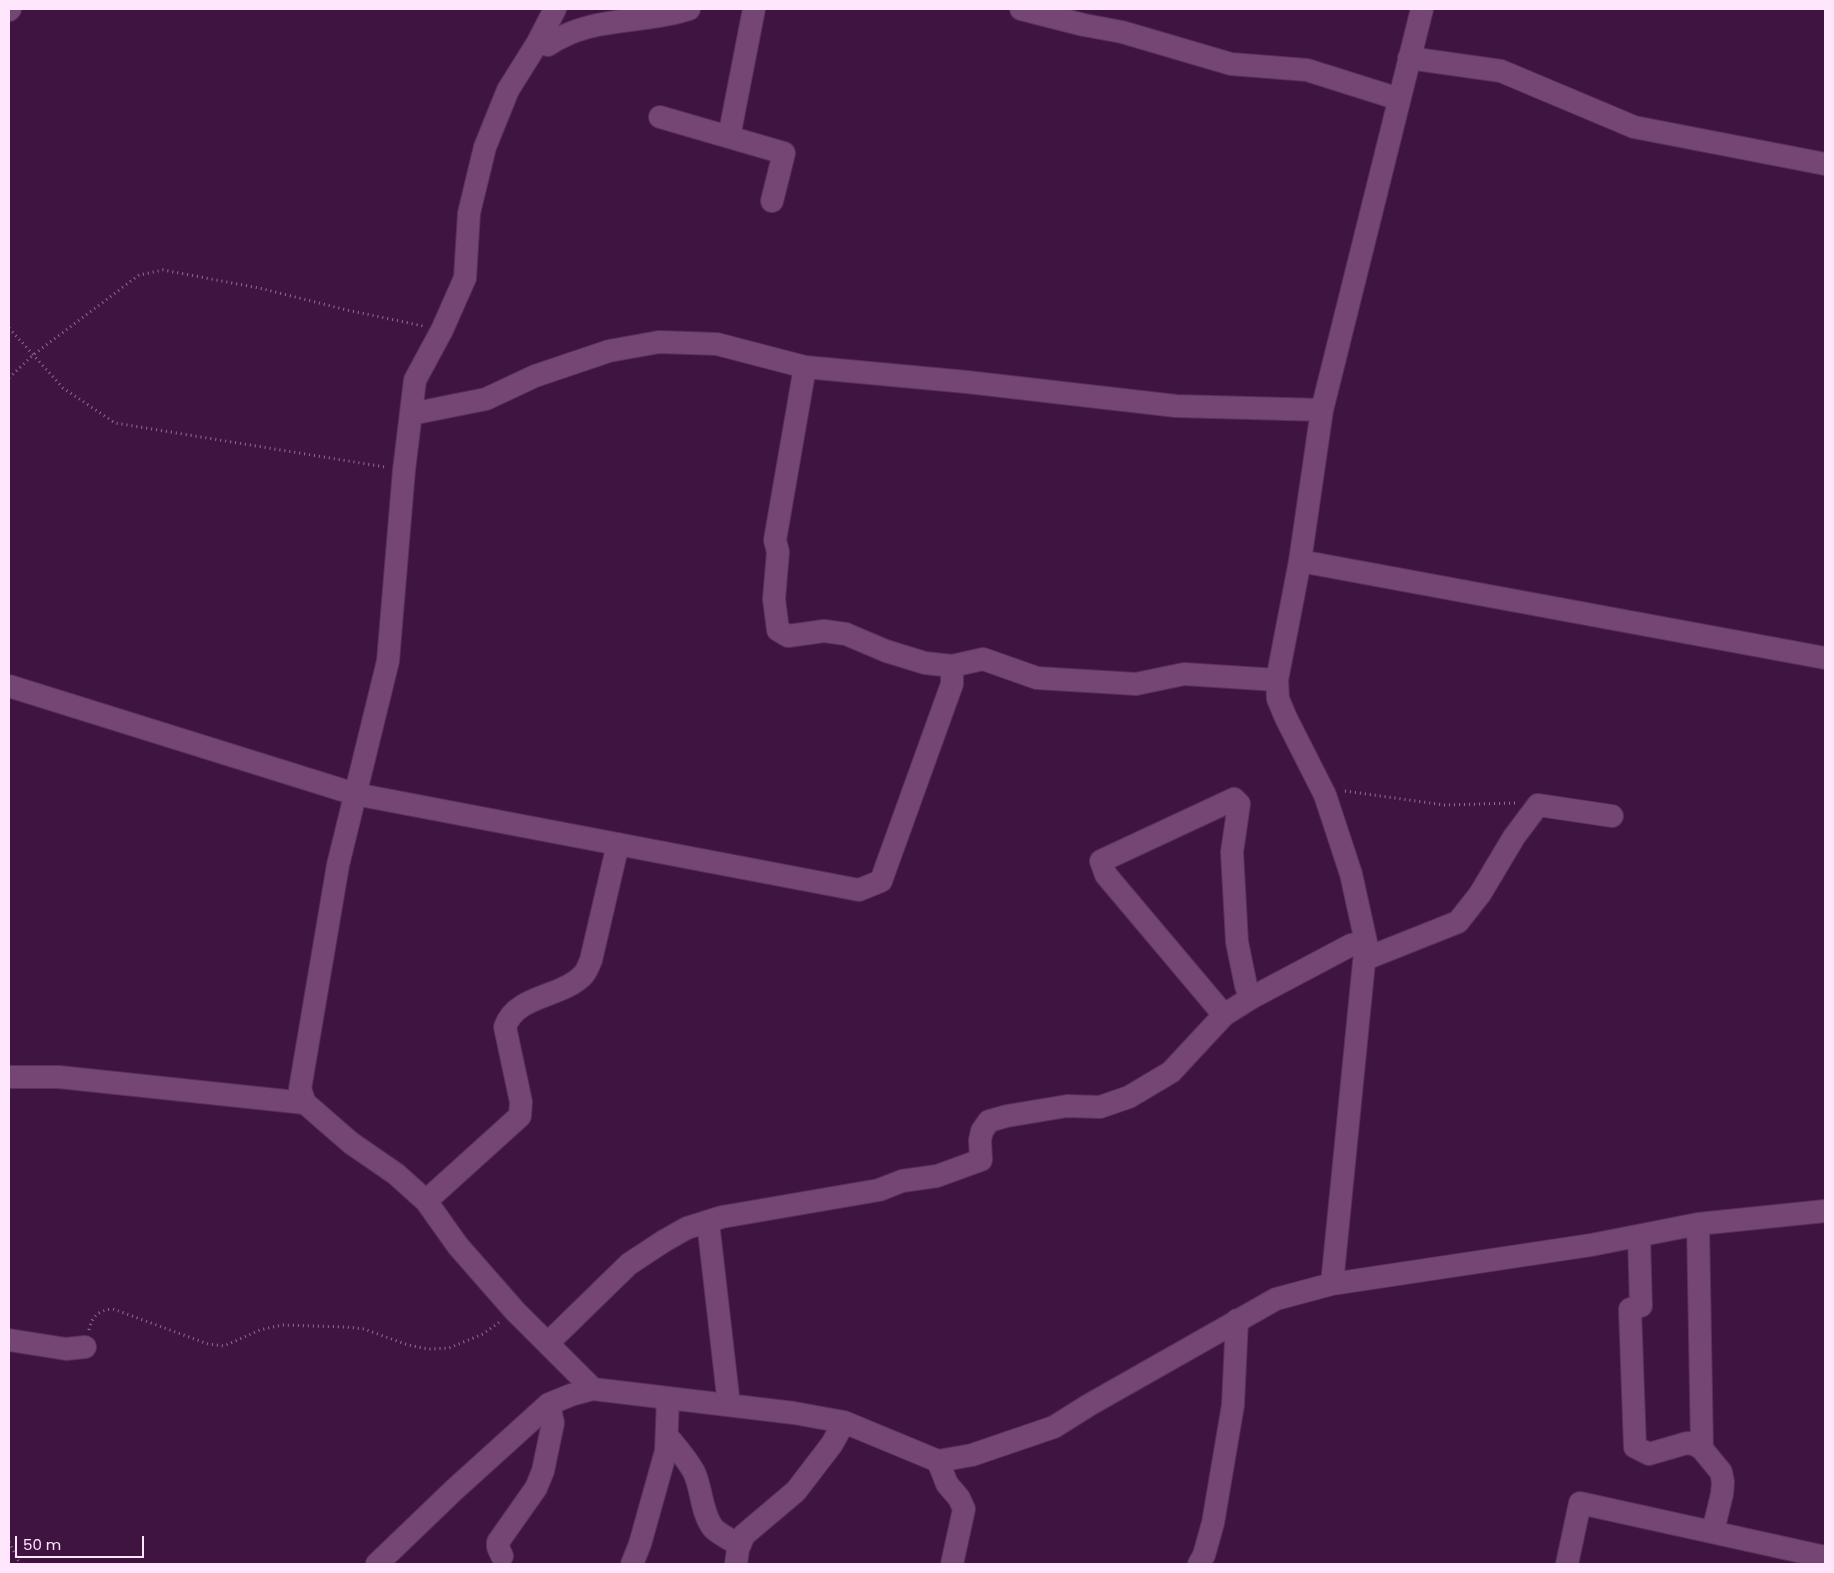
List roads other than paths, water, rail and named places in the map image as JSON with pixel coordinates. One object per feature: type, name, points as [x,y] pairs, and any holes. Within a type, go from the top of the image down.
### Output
[{"type":"street","points":[[554,9],[538,42],[508,90],[485,147],[469,214],[465,278],[442,330],[415,380],[404,470],[388,661],[338,865],[300,1089],[305,1103],[351,1143],[396,1174],[426,1201],[458,1246],[515,1311],[594,1389]]},
{"type":"street","points":[[538,42],[548,45],[563,35],[583,27],[603,23],[641,20],[689,9]]},
{"type":"street","points":[[729,137],[754,9]]},
{"type":"street","points":[[1021,9],[1084,25],[1122,32],[1231,64],[1307,70],[1399,99]]},
{"type":"street","points":[[1332,1284],[1365,950],[1351,874],[1322,788],[1278,699],[1276,680],[1300,561],[1322,410],[1422,9]]},
{"type":"street","points":[[1409,58],[1500,71],[1634,127],[1825,164]]},
{"type":"street","points":[[660,117],[784,153],[772,201]]},
{"type":"street","points":[[411,414],[486,399],[535,376],[609,351],[659,342],[717,344],[805,367],[967,382],[1176,406],[1322,410]]},
{"type":"street","points":[[805,367],[774,540],[778,552],[774,600],[778,630],[788,636],[824,631],[846,634],[886,651],[925,663],[952,666],[983,660],[1038,678],[1136,684],[1184,674],[1276,680]]},
{"type":"street","points":[[1300,561],[1825,658]]},
{"type":"street","points":[[9,686],[355,794],[859,890],[881,881],[952,684],[952,666]]},
{"type":"street","points":[[1224,1014],[1106,875],[1101,861],[1234,799],[1239,804],[1232,852],[1237,942],[1246,986],[1251,998]]},
{"type":"street","points":[[548,1343],[629,1264],[687,1228],[722,1217],[879,1190],[902,1181],[937,1176],[981,1160],[980,1140],[982,1131],[989,1122],[1007,1116],[1067,1106],[1100,1107],[1129,1096],[1171,1072],[1224,1014],[1351,945],[1365,950],[1458,922],[1480,894],[1514,837],[1538,805],[1612,816]]},
{"type":"street","points":[[426,1201],[520,1116],[522,1102],[505,1027],[508,1018],[516,1009],[576,981],[586,972],[591,960],[618,844]]},
{"type":"street","points":[[9,1077],[59,1077],[305,1103]]},
{"type":"street","points":[[377,1564],[454,1490],[549,1404],[570,1394],[594,1389],[794,1413],[844,1422],[938,1461],[972,1455],[1054,1427],[1088,1405],[1276,1299],[1332,1284],[1591,1245],[1698,1224],[1825,1211]]},
{"type":"street","points":[[708,1222],[729,1405]]},
{"type":"street","points":[[1698,1224],[1702,1449]]},
{"type":"street","points":[[1639,1236],[1641,1306],[1630,1309],[1636,1447],[1649,1454],[1687,1443],[1694,1444],[1702,1449],[1721,1472],[1723,1482],[1712,1531]]},
{"type":"street","points":[[1199,1564],[1213,1523],[1233,1405],[1237,1320]]},
{"type":"street","points":[[9,1340],[66,1349],[85,1347]]},
{"type":"street","points":[[632,1564],[640,1544],[666,1451],[668,1398]]},
{"type":"street","points":[[500,1562],[498,1542],[536,1488],[543,1471],[553,1423],[549,1404]]},
{"type":"street","points":[[738,1555],[744,1535],[796,1491],[832,1444],[844,1422]]},
{"type":"street","points":[[668,1437],[694,1472],[706,1513],[713,1527],[724,1536],[738,1555]]},
{"type":"street","points":[[938,1461],[947,1484],[960,1498],[964,1509],[952,1564]]},
{"type":"street","points":[[1567,1564],[1580,1503],[1825,1557]]}]
